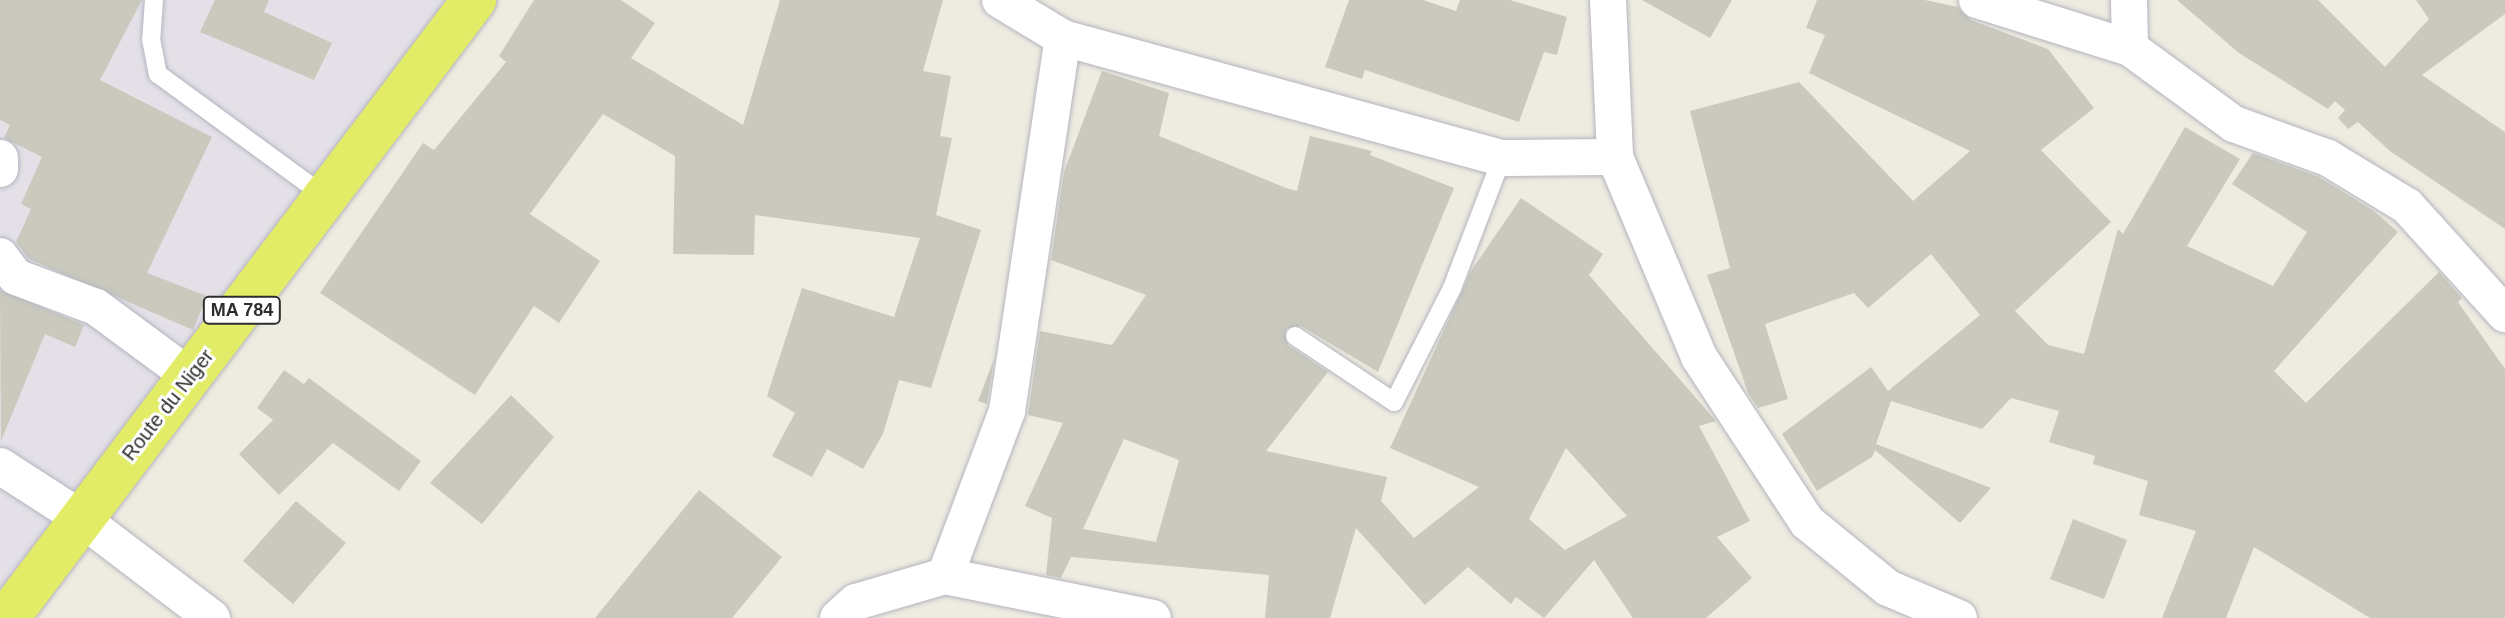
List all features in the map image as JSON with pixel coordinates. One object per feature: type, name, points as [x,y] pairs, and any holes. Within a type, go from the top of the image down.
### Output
[{"type":"main road","name":"Route du Niger","points":[[7,618],[79,517],[328,199],[474,0]]},
{"type":"street","points":[[1000,0],[1063,38],[1502,158],[1615,157]]},
{"type":"street","points":[[1608,0],[1615,157],[1699,357],[1807,522],[1888,588],[1959,618]]},
{"type":"street","points":[[1977,0],[2130,48],[2234,124],[2328,158],[2407,206],[2505,314]]},
{"type":"street","points":[[2129,0],[2130,48]]},
{"type":"street","points":[[945,576],[1007,411],[1063,38]]},
{"type":"street","points":[[0,158],[0,169]]},
{"type":"street","points":[[0,256],[16,277],[96,307],[191,377]]},
{"type":"street","points":[[0,466],[79,517],[212,618]]},
{"type":"street","points":[[838,618],[856,602],[945,576],[1153,618]]},
{"type":"lane","points":[[154,0],[151,39],[158,74],[328,199]]},
{"type":"lane","points":[[1295,336],[1394,402],[1452,288],[1502,158]]},
{"type":"shaded area","points":[[0,0],[474,0],[0,618]]},
{"type":"building","points":[[0,0],[142,0],[100,80],[212,137],[147,273],[207,296],[193,330],[29,259],[16,242],[31,209],[21,204],[42,157],[4,138],[10,125],[0,120]]},
{"type":"building","points":[[215,0],[269,0],[264,12],[332,43],[314,80],[200,32]]},
{"type":"building","points":[[534,0],[621,0],[655,23],[631,58],[743,125],[780,0],[943,0],[923,71],[951,76],[940,136],[952,138],[936,215],[981,230],[931,388],[899,380],[883,434],[863,469],[827,449],[812,477],[772,456],[795,413],[767,396],[802,288],[894,317],[920,238],[755,215],[754,255],[673,254],[675,156],[603,114],[530,214],[600,261],[559,323],[534,306],[475,395],[320,293],[423,143],[434,150],[506,62],[499,56]]},
{"type":"building","points":[[1349,0],[1423,0],[1456,11],[1460,0],[1510,0],[1567,17],[1557,55],[1544,52],[1519,122],[1365,70],[1362,79],[1325,67]]},
{"type":"building","points":[[1642,0],[1732,0],[1710,38]]},
{"type":"building","points":[[1817,0],[1925,0],[1958,7],[1971,20],[2048,49],[2094,108],[2041,150],[2111,222],[2015,311],[2048,345],[2084,354],[2118,229],[2123,234],[2185,127],[2240,159],[2187,246],[2273,286],[2307,232],[2232,184],[2253,153],[2319,177],[2374,211],[2398,232],[2274,371],[2306,403],[2439,272],[2462,298],[2458,302],[2505,369],[2505,618],[2370,618],[2254,547],[2226,618],[2162,618],[2196,531],[2139,515],[2148,481],[2093,464],[2095,456],[2049,442],[2059,411],[2011,398],[1982,429],[1891,401],[1876,444],[1991,488],[1960,523],[1875,450],[1872,457],[1817,491],[1782,434],[1871,367],[1888,391],[1980,315],[1931,254],[1868,308],[1854,293],[1765,324],[1788,399],[1758,408],[1748,393],[1707,275],[1730,268],[1690,111],[1799,82],[1913,201],[1970,151],[1809,73],[1825,35],[1806,28]]},
{"type":"building","points":[[2177,0],[2318,0],[2385,67],[2429,19],[2416,0],[2505,0],[2505,14],[2422,75],[2505,132],[2505,229],[2390,151],[2358,122],[2348,129],[2338,118],[2345,110],[2335,101],[2328,109],[2239,53]]},
{"type":"building","points":[[1102,71],[1169,93],[1159,136],[1286,188],[1297,191],[1310,136],[1372,151],[1370,155],[1454,188],[1378,372],[1301,326],[1286,329],[1288,345],[1328,372],[1266,451],[1387,477],[1381,501],[1414,538],[1479,487],[1390,448],[1471,271],[1521,198],[1603,254],[1589,275],[1716,421],[1699,426],[1750,521],[1717,537],[1752,578],[1706,618],[1633,618],[1594,560],[1544,618],[1516,597],[1511,604],[1468,567],[1425,605],[1356,528],[1330,618],[1265,618],[1269,575],[1071,557],[1061,578],[1046,575],[1052,518],[1025,506],[1063,423],[1028,415],[1040,331],[1112,345],[1146,295],[1051,260],[1064,172]],"holes":[[[1124,439],[1179,460],[1156,542],[1083,529]],[[1566,448],[1627,516],[1565,550],[1529,519]]]},
{"type":"building","points":[[0,290],[84,325],[75,347],[45,334],[1,441]]},
{"type":"building","points":[[994,359],[987,404],[978,401]]},
{"type":"building","points":[[284,370],[304,384],[309,378],[421,461],[399,491],[333,443],[279,495],[239,454],[273,420],[257,408]]},
{"type":"building","points":[[511,395],[554,437],[482,524],[430,483]]},
{"type":"building","points":[[699,490],[782,557],[732,618],[595,618]]},
{"type":"building","points":[[296,501],[346,543],[293,604],[243,561]]},
{"type":"building","points":[[2073,519],[2127,540],[2104,599],[2050,579]]}]
